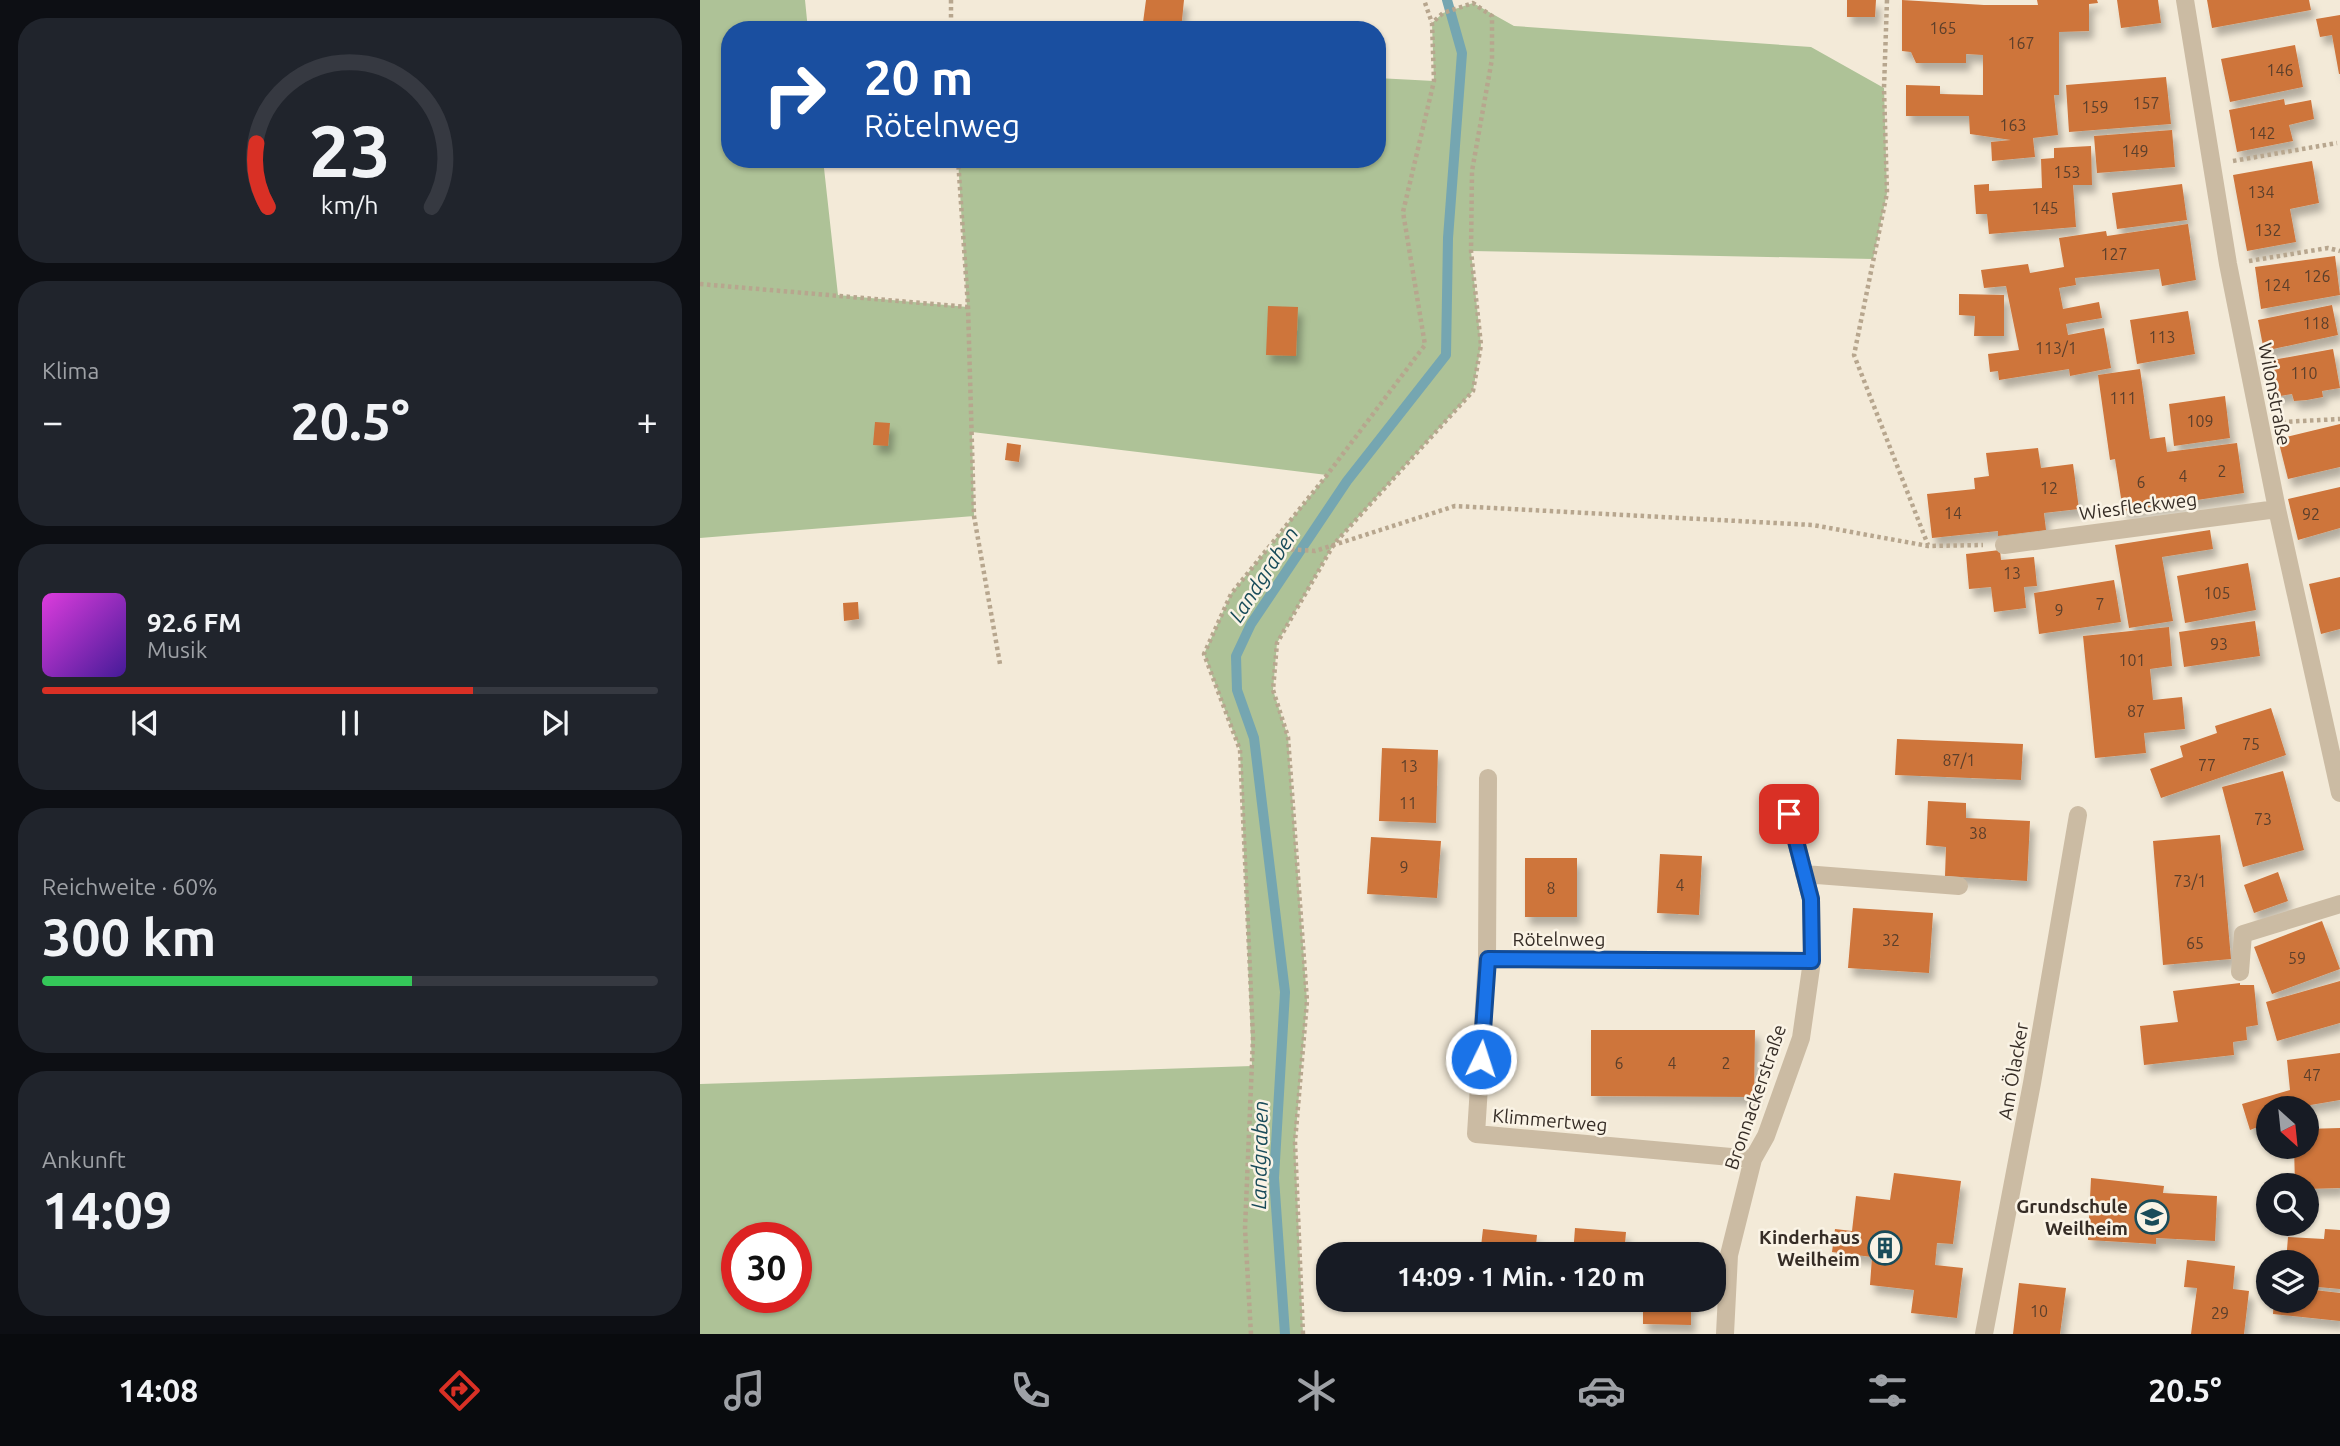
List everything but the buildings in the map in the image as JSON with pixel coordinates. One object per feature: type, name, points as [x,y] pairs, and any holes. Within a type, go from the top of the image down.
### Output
[{"type":"street","name":"Wilonstraße","points":[[2185,0],[2228,264],[2277,509],[2340,793]]},
{"type":"street","name":"Wiesfleckweg","points":[[2004,545],[2277,509]]},
{"type":"street","name":"Rötelnweg","points":[[1488,778],[1488,959],[1812,961]]},
{"type":"street","name":"Bronnackerstraße","points":[[1725,1334],[1730,1255],[1753,1159],[1766,1136],[1801,1038],[1812,961],[1811,899],[1789,814]]},
{"type":"street","name":"Am Ölacker","points":[[1984,1334],[2032,1083],[2078,815]]},
{"type":"street","points":[[1804,874],[1959,886]]},
{"type":"street","points":[[2240,972],[2243,934],[2340,904]]},
{"type":"street","name":"Klimmertweg","points":[[1488,959],[1476,1134],[1753,1159]]},
{"type":"path","points":[[951,0],[951,21]]},
{"type":"path","points":[[1251,1334],[1245,1229],[1253,1038],[1240,750],[1204,654],[1231,594],[1270,548],[1425,345],[1403,212],[1434,82],[1432,23],[1424,0]]},
{"type":"path","points":[[1887,0],[1884,88],[1886,193],[1854,355],[1928,546]]},
{"type":"path","points":[[1303,1334],[1295,1142],[1307,1001],[1288,737],[1273,690],[1277,643],[1334,544],[1473,391],[1481,345],[1471,251],[1472,172],[1492,59],[1492,16],[1473,3],[1443,13],[1432,23]]},
{"type":"path","points":[[2211,164],[2337,143]]},
{"type":"path","points":[[959,168],[968,307],[974,516],[1000,664]]},
{"type":"path","points":[[2228,264],[2328,248],[2340,251]]},
{"type":"path","points":[[700,284],[968,307]]},
{"type":"path","points":[[2260,423],[2340,419]]},
{"type":"path","points":[[1270,548],[1315,551],[1455,506],[1813,525],[1928,546],[2004,545]]},
{"type":"green space","points":[[700,0],[805,0],[807,21],[721,21],[721,168],[824,168],[838,295],[967,307],[959,168],[1386,168],[1386,78],[1434,81],[1432,23],[1443,13],[1473,3],[1514,26],[1811,47],[1884,88],[1887,193],[1873,259],[1471,251],[1481,345],[1473,391],[1334,544],[1277,643],[1273,690],[1288,737],[1307,1001],[1295,1142],[1303,1334],[700,1334],[700,1084],[1252,1066],[1240,750],[1204,654],[1231,594],[1327,475],[972,432],[974,516],[700,538]]},
{"type":"waterway","name":"Landgraben","points":[[1285,1334],[1274,1178],[1285,992],[1254,738],[1237,690],[1236,656],[1251,624],[1347,481],[1446,355],[1448,238],[1462,53],[1447,0]]},
{"type":"place","name":"Grundschule Weilheim","points":[[2152,1217]]},
{"type":"place","name":"Kinderhaus Weilheim","points":[[1885,1248]]},
{"type":"route","points":[[1481,1059],[1488,959],[1812,961],[1811,899],[1789,814]]}]
